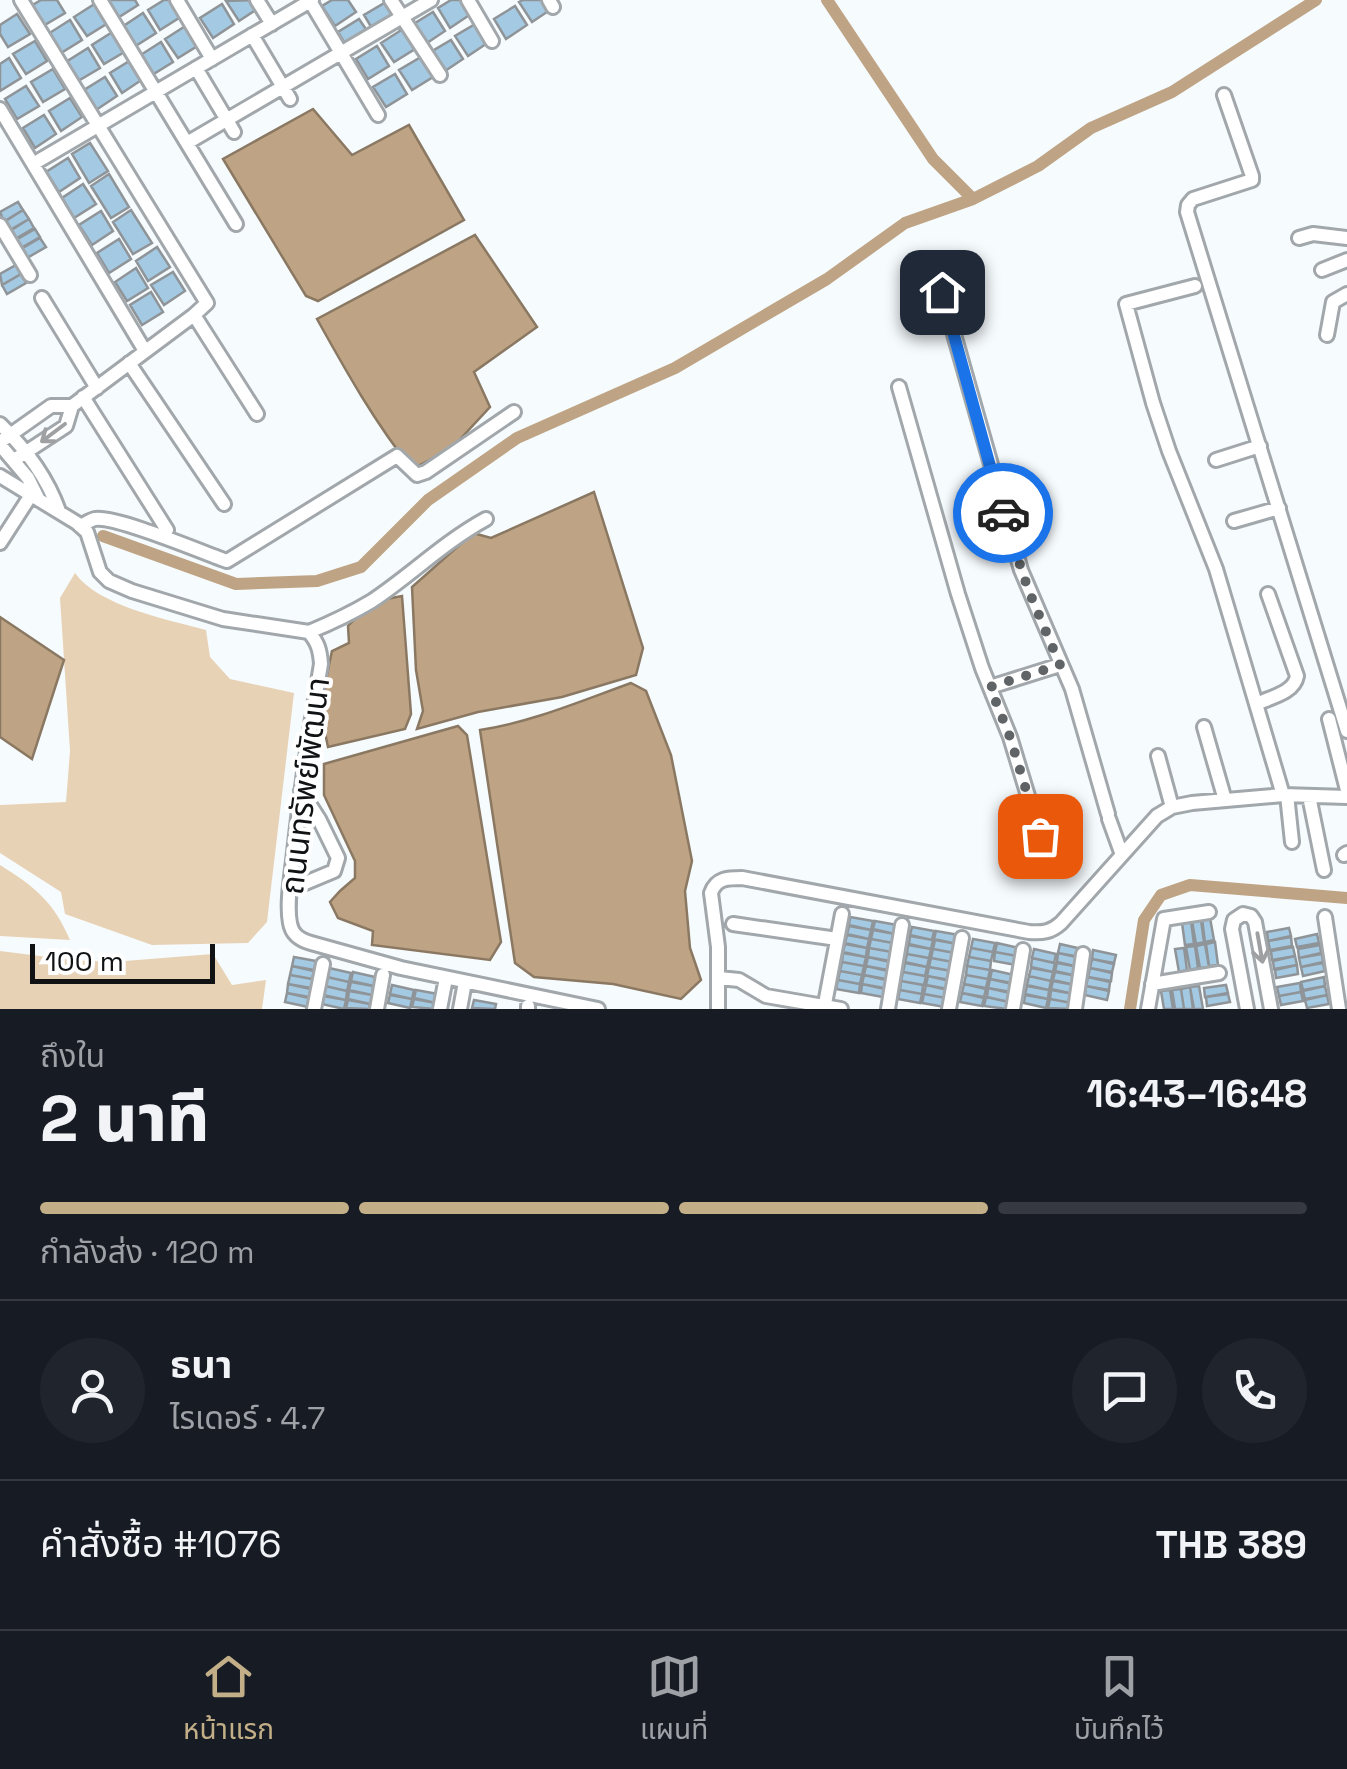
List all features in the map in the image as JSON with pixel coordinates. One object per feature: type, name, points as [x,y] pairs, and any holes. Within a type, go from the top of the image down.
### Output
[{"type":"street","points":[[20,0],[207,304],[78,402],[66,426],[20,456]]},
{"type":"street","points":[[100,0],[236,224]]},
{"type":"street","points":[[177,0],[212,58]]},
{"type":"street","points":[[257,0],[272,24]]},
{"type":"street","points":[[33,164],[311,0],[378,115]]},
{"type":"street","points":[[392,0],[440,75]]},
{"type":"street","points":[[188,143],[230,126],[431,0]]},
{"type":"street","points":[[468,0],[492,41]]},
{"type":"street","points":[[252,35],[286,93]]},
{"type":"street","points":[[196,68],[230,126]]},
{"type":"street","points":[[1224,95],[1252,180],[1193,200],[1187,212],[1347,731]]},
{"type":"street","points":[[0,109],[145,350]]},
{"type":"street","points":[[0,225],[30,275]]},
{"type":"street","points":[[1299,238],[1314,234],[1347,238]]},
{"type":"street","points":[[1322,270],[1347,260]]},
{"type":"street","points":[[1194,286],[1126,304],[1153,403],[1216,569],[1285,795],[1292,842]]},
{"type":"street","points":[[942,292],[1021,570],[1079,710],[1122,855]]},
{"type":"street","points":[[1327,334],[1333,302],[1347,294]]},
{"type":"street","points":[[42,298],[96,388]]},
{"type":"street","points":[[194,316],[256,414]]},
{"type":"street","points":[[129,364],[224,504]]},
{"type":"street","points":[[899,387],[949,562],[1010,737],[1050,868]]},
{"type":"street","points":[[59,512],[52,492],[2,436],[52,406],[78,402]]},
{"type":"street","points":[[78,402],[166,530]]},
{"type":"street","points":[[0,476],[80,526],[96,518],[107,520],[228,561],[397,456],[417,475],[426,472],[514,412]]},
{"type":"street","points":[[1216,460],[1260,446]]},
{"type":"street","points":[[20,456],[35,497]]},
{"type":"street","points":[[0,543],[35,497]]},
{"type":"street","points":[[1234,521],[1279,508]]},
{"type":"street","points":[[309,632],[370,602],[440,548],[486,519]]},
{"type":"street","name":"ถนนทรัพย์พัฒนา","points":[[80,526],[86,532],[100,572],[110,581],[223,619],[309,632],[320,648],[291,888],[290,922],[294,934],[301,940],[446,978],[598,1009]]},
{"type":"street","points":[[1256,704],[1291,688],[1297,676],[1268,594]]},
{"type":"street","points":[[990,687],[1060,665]]},
{"type":"street","points":[[718,1009],[720,978],[711,893],[713,885],[727,878],[1043,933],[1054,930],[1157,816],[1172,807],[1347,793],[1329,720]]},
{"type":"street","points":[[1204,727],[1225,800]]},
{"type":"street","points":[[1158,756],[1172,807]]},
{"type":"street","points":[[291,888],[334,871],[338,858],[300,791]]},
{"type":"street","points":[[1309,796],[1324,870]]},
{"type":"street","points":[[1148,1009],[1164,920],[1209,912]]},
{"type":"street","points":[[824,1008],[842,914]]},
{"type":"street","points":[[1247,1009],[1232,929],[1234,920],[1243,914],[1255,922],[1270,1009]]},
{"type":"street","points":[[1325,917],[1339,1009]]},
{"type":"street","points":[[733,924],[836,939]]},
{"type":"street","points":[[888,1009],[902,925]]},
{"type":"street","points":[[950,1009],[962,938]]},
{"type":"street","points":[[1013,1009],[1023,950]]},
{"type":"street","points":[[1075,1009],[1084,954]]},
{"type":"street","points":[[314,1009],[322,964]]},
{"type":"street","points":[[1152,984],[1220,973]]},
{"type":"street","points":[[376,1009],[383,975]]},
{"type":"street","points":[[440,1009],[446,978]]},
{"type":"street","points":[[720,978],[739,980],[764,1002],[842,1009]]},
{"type":"street","points":[[460,1009],[464,982]]},
{"type":"shaded area","points":[[313,109],[352,155],[409,125],[464,220],[318,301],[306,296],[223,159]]},
{"type":"shaded area","points":[[475,235],[537,327],[474,372],[490,407],[451,449],[412,469],[373,415],[317,319]]},
{"type":"shaded area","points":[[594,492],[643,648],[636,675],[562,697],[478,712],[417,729],[423,711],[416,670],[412,587],[473,533],[491,538]]},
{"type":"shaded area","points":[[75,573],[86,585],[117,603],[206,630],[210,657],[230,679],[294,693],[267,922],[248,943],[152,945],[65,914],[61,892],[0,853],[0,805],[66,802],[70,751],[60,598]]},
{"type":"shaded area","points":[[402,596],[411,714],[405,729],[328,747],[324,699],[332,651],[349,643],[348,626],[371,602]]},
{"type":"shaded area","points":[[0,617],[64,660],[32,759],[0,737]]},
{"type":"shaded area","points":[[631,683],[646,691],[671,755],[692,861],[685,891],[690,948],[701,980],[681,999],[613,984],[534,977],[515,963],[480,730],[537,716]]},
{"type":"shaded area","points":[[458,726],[467,735],[501,942],[490,960],[372,945],[373,931],[338,918],[330,902],[355,878],[355,861],[324,795],[324,764]]},
{"type":"shaded area","points":[[0,865],[42,896],[70,940],[0,936]]},
{"type":"shaded area","points":[[0,951],[112,962],[213,954],[232,985],[266,980],[262,1009],[0,1009]]},
{"type":"building","points":[[41,0],[57,0],[65,13],[43,26],[31,6]]},
{"type":"building","points":[[105,0],[135,0],[138,5],[116,19]]},
{"type":"building","points":[[164,0],[172,0],[182,16],[160,30],[148,10]]},
{"type":"building","points":[[256,0],[260,7],[239,21],[226,1]]},
{"type":"building","points":[[332,0],[348,0],[356,12],[335,26],[322,6]]},
{"type":"building","points":[[451,0],[462,0],[471,14],[450,28],[438,8]]},
{"type":"building","points":[[548,0],[553,8],[532,22],[519,2]]},
{"type":"building","points":[[386,2],[398,22],[376,35],[364,15]]},
{"type":"building","points":[[96,3],[108,23],[87,36],[74,17]]},
{"type":"building","points":[[222,4],[234,24],[213,38],[200,18]]},
{"type":"building","points":[[515,6],[527,25],[506,39],[494,19]]},
{"type":"building","points":[[433,12],[445,31],[424,45],[412,25]]},
{"type":"building","points":[[143,13],[156,33],[134,47],[122,27]]},
{"type":"building","points":[[17,14],[30,34],[8,47],[0,34],[0,25]]},
{"type":"building","points":[[359,19],[372,38],[350,52],[338,32]]},
{"type":"building","points":[[70,20],[82,40],[61,53],[48,34]]},
{"type":"building","points":[[477,23],[489,42],[468,56],[455,36]]},
{"type":"building","points":[[187,25],[199,45],[178,58],[165,39]]},
{"type":"building","points":[[403,29],[415,49],[394,62],[381,43]]},
{"type":"building","points":[[114,31],[126,51],[104,64],[92,45]]},
{"type":"building","points":[[451,40],[463,59],[442,73],[429,53]]},
{"type":"building","points":[[35,41],[47,61],[26,74],[13,54]]},
{"type":"building","points":[[161,42],[173,62],[152,75],[139,56]]},
{"type":"building","points":[[377,46],[389,66],[368,79],[356,59]]},
{"type":"building","points":[[88,48],[100,68],[78,81],[66,62]]},
{"type":"building","points":[[421,57],[433,77],[412,90],[399,70]]},
{"type":"building","points":[[9,58],[21,78],[0,91],[0,64]]},
{"type":"building","points":[[131,60],[143,79],[122,93],[110,73]]},
{"type":"building","points":[[53,69],[65,89],[43,102],[31,82]]},
{"type":"building","points":[[395,74],[407,94],[386,107],[373,87]]},
{"type":"building","points":[[105,77],[117,96],[96,110],[84,90]]},
{"type":"building","points":[[26,86],[39,106],[17,119],[5,99]]},
{"type":"building","points":[[70,98],[82,117],[61,131],[49,111]]},
{"type":"building","points":[[44,115],[56,134],[35,148],[23,128]]},
{"type":"building","points":[[90,143],[108,171],[89,183],[72,154]]},
{"type":"building","points":[[68,158],[80,178],[59,192],[46,172]]},
{"type":"building","points":[[109,174],[129,207],[111,218],[91,186]]},
{"type":"building","points":[[83,184],[96,204],[74,218],[62,198]]},
{"type":"building","points":[[18,202],[23,210],[4,222],[0,212]]},
{"type":"building","points":[[23,210],[29,219],[10,230],[5,221]]},
{"type":"building","points":[[131,210],[152,243],[133,254],[113,222]]},
{"type":"building","points":[[101,211],[113,231],[92,245],[79,225]]},
{"type":"building","points":[[29,219],[34,228],[15,239],[10,231]]},
{"type":"building","points":[[35,229],[40,237],[21,248],[16,240]]},
{"type":"building","points":[[40,238],[46,247],[27,258],[21,249]]},
{"type":"building","points":[[119,239],[131,259],[109,273],[97,253]]},
{"type":"building","points":[[157,247],[170,267],[148,281],[136,261]]},
{"type":"building","points":[[16,265],[21,274],[2,285],[0,274]]},
{"type":"building","points":[[136,268],[148,288],[127,301],[115,282]]},
{"type":"building","points":[[173,272],[185,291],[164,305],[151,285]]},
{"type":"building","points":[[21,274],[26,283],[7,294],[2,285]]},
{"type":"building","points":[[151,292],[163,312],[142,325],[130,305]]},
{"type":"building","points":[[850,917],[873,921],[871,930],[849,925]]},
{"type":"building","points":[[1210,918],[1214,940],[1205,942],[1202,919]]},
{"type":"building","points":[[1201,920],[1204,942],[1196,944],[1192,921]]},
{"type":"building","points":[[875,921],[897,925],[895,934],[873,929]]},
{"type":"building","points":[[1191,921],[1194,944],[1185,945],[1182,923]]},
{"type":"building","points":[[849,926],[871,930],[869,939],[847,934]]},
{"type":"building","points":[[912,927],[934,931],[932,940],[910,935]]},
{"type":"building","points":[[1289,928],[1291,936],[1268,941],[1267,932]]},
{"type":"building","points":[[873,930],[895,934],[893,943],[871,939]]},
{"type":"building","points":[[936,931],[959,935],[957,944],[934,939]]},
{"type":"building","points":[[1317,934],[1319,943],[1297,947],[1295,939]]},
{"type":"building","points":[[847,935],[869,939],[867,948],[845,943]]},
{"type":"building","points":[[910,936],[933,940],[931,949],[909,944]]},
{"type":"building","points":[[1291,937],[1292,946],[1270,950],[1268,941]]},
{"type":"building","points":[[871,939],[893,943],[892,952],[869,948]]},
{"type":"building","points":[[973,939],[995,943],[993,952],[971,948]]},
{"type":"building","points":[[935,940],[957,944],[955,953],[933,949]]},
{"type":"building","points":[[1215,942],[1218,965],[1209,966],[1206,944]]},
{"type":"building","points":[[997,943],[1019,948],[1017,956],[995,952]]},
{"type":"building","points":[[845,944],[867,948],[866,957],[843,952]]},
{"type":"building","points":[[1060,944],[1082,949],[1080,957],[1058,953]]},
{"type":"building","points":[[1205,944],[1209,967],[1200,968],[1196,946]]},
{"type":"building","points":[[908,945],[931,949],[929,958],[907,954]]},
{"type":"building","points":[[1320,945],[1321,953],[1299,958],[1298,949]]},
{"type":"building","points":[[1195,946],[1198,968],[1190,970],[1186,947]]},
{"type":"building","points":[[1293,947],[1295,956],[1272,960],[1271,951]]},
{"type":"building","points":[[869,948],[892,952],[890,961],[868,957]]},
{"type":"building","points":[[971,948],[993,952],[991,961],[969,957]]},
{"type":"building","points":[[1184,948],[1187,970],[1179,972],[1175,949]]},
{"type":"building","points":[[933,949],[955,953],[953,962],[931,958]]},
{"type":"building","points":[[1034,949],[1056,954],[1054,963],[1032,958]]},
{"type":"building","points":[[1093,950],[1116,955],[1114,963],[1092,959]]},
{"type":"building","points":[[995,952],[1017,956],[1016,965],[994,961]]},
{"type":"building","points":[[843,953],[866,957],[864,966],[842,962]]},
{"type":"building","points":[[1058,953],[1081,958],[1079,967],[1057,962]]},
{"type":"building","points":[[907,954],[929,958],[927,967],[905,962]]},
{"type":"building","points":[[1322,954],[1323,962],[1301,967],[1299,958]]},
{"type":"building","points":[[1295,956],[1297,965],[1274,969],[1273,961]]},
{"type":"building","points":[[294,957],[316,961],[314,970],[292,966]]},
{"type":"building","points":[[868,957],[890,962],[888,970],[866,966]]},
{"type":"building","points":[[969,957],[991,961],[990,970],[967,966]]},
{"type":"building","points":[[931,958],[953,962],[952,971],[929,967]]},
{"type":"building","points":[[1032,958],[1055,963],[1053,972],[1031,967]]},
{"type":"building","points":[[1092,959],[1114,964],[1112,972],[1090,968]]},
{"type":"building","points":[[842,962],[864,966],[862,975],[840,971]]},
{"type":"building","points":[[905,963],[927,967],[925,976],[903,972]]},
{"type":"building","points":[[1057,963],[1079,967],[1077,976],[1055,971]]},
{"type":"building","points":[[1323,963],[1325,971],[1303,976],[1301,967]]},
{"type":"building","points":[[1297,965],[1298,974],[1276,978],[1275,970]]},
{"type":"building","points":[[292,966],[314,971],[312,979],[290,975]]},
{"type":"building","points":[[866,966],[888,971],[886,979],[864,975]]},
{"type":"building","points":[[967,966],[990,970],[988,979],[966,975]]},
{"type":"building","points":[[929,967],[951,971],[950,980],[927,976]]},
{"type":"building","points":[[329,968],[351,973],[349,982],[327,977]]},
{"type":"building","points":[[1031,968],[1053,972],[1051,981],[1029,976]]},
{"type":"building","points":[[1090,968],[1112,973],[1111,981],[1088,977]]},
{"type":"building","points":[[992,970],[1014,975],[1012,983],[990,979]]},
{"type":"building","points":[[840,971],[862,975],[860,984],[838,980]]},
{"type":"building","points":[[353,972],[375,977],[374,986],[351,981]]},
{"type":"building","points":[[903,972],[926,976],[924,985],[901,981]]},
{"type":"building","points":[[1055,972],[1077,976],[1075,985],[1053,980]]},
{"type":"building","points":[[290,975],[313,979],[311,988],[288,984]]},
{"type":"building","points":[[864,975],[886,980],[884,988],[862,984]]},
{"type":"building","points":[[966,975],[988,979],[986,988],[964,984]]},
{"type":"building","points":[[928,976],[950,981],[948,989],[926,985]]},
{"type":"building","points":[[1029,976],[1051,981],[1049,990],[1027,985]]},
{"type":"building","points":[[327,977],[349,982],[347,991],[325,986]]},
{"type":"building","points":[[1088,977],[1110,982],[1109,990],[1086,986]]},
{"type":"building","points":[[1324,977],[1325,986],[1303,990],[1301,982]]},
{"type":"building","points":[[990,979],[1012,984],[1011,992],[988,988]]},
{"type":"building","points":[[838,980],[860,984],[859,993],[836,989]]},
{"type":"building","points":[[901,981],[923,985],[922,994],[900,990]]},
{"type":"building","points":[[1053,981],[1075,985],[1074,994],[1051,989]]},
{"type":"building","points":[[351,982],[373,986],[372,995],[349,990]]},
{"type":"building","points":[[1300,983],[1301,992],[1279,996],[1277,987]]},
{"type":"building","points":[[288,984],[311,989],[309,997],[287,993]]},
{"type":"building","points":[[862,984],[885,989],[883,997],[861,993]]},
{"type":"building","points":[[964,984],[986,989],[984,997],[962,993]]},
{"type":"building","points":[[392,985],[414,990],[412,999],[390,994]]},
{"type":"building","points":[[926,985],[948,990],[946,998],[924,994]]},
{"type":"building","points":[[1226,985],[1228,993],[1205,997],[1204,988]]},
{"type":"building","points":[[325,986],[347,991],[346,1000],[323,995]]},
{"type":"building","points":[[1027,986],[1049,990],[1048,999],[1025,994]]},
{"type":"building","points":[[1086,986],[1109,991],[1107,1000],[1085,995]]},
{"type":"building","points":[[1199,986],[1203,1009],[1194,1009],[1190,987]]},
{"type":"building","points":[[1325,986],[1327,995],[1305,999],[1303,991]]},
{"type":"building","points":[[1190,987],[1193,1009],[1184,1009],[1181,989]]},
{"type":"building","points":[[988,988],[1010,993],[1009,1002],[987,997]]},
{"type":"building","points":[[1181,989],[1184,1009],[1175,1009],[1172,990]]},
{"type":"building","points":[[416,990],[438,994],[436,1003],[414,998]]},
{"type":"building","points":[[900,990],[922,994],[920,1003],[898,999]]},
{"type":"building","points":[[1051,990],[1074,994],[1072,1003],[1050,999]]},
{"type":"building","points":[[1170,990],[1173,1009],[1164,1009],[1161,991]]},
{"type":"building","points":[[349,991],[372,995],[370,1004],[348,999]]},
{"type":"building","points":[[1301,992],[1303,1001],[1281,1005],[1279,996]]},
{"type":"building","points":[[287,993],[309,998],[308,1007],[285,1002]]},
{"type":"building","points":[[962,993],[984,998],[982,1006],[960,1002]]},
{"type":"building","points":[[924,994],[946,998],[945,1007],[922,1003]]},
{"type":"building","points":[[1228,994],[1230,1002],[1207,1006],[1206,997]]},
{"type":"building","points":[[390,995],[412,999],[410,1008],[388,1003]]},
{"type":"building","points":[[1025,995],[1048,999],[1046,1008],[1024,1003]]},
{"type":"building","points":[[1327,995],[1329,1004],[1307,1008],[1305,1000]]},
{"type":"building","points":[[323,996],[346,1000],[344,1009],[322,1004]]},
{"type":"building","points":[[986,997],[1009,1002],[1007,1009],[984,1006]]},
{"type":"building","points":[[414,999],[436,1003],[435,1009],[412,1007]]},
{"type":"building","points":[[1050,999],[1072,1003],[1071,1009],[1048,1008]]},
{"type":"building","points":[[348,1000],[370,1004],[369,1009],[346,1008]]},
{"type":"building","points":[[474,1000],[496,1004],[495,1009],[472,1008]]},
{"type":"waterway","points":[[827,0],[933,159],[973,199]]},
{"type":"waterway","points":[[103,536],[236,584],[317,581],[361,567],[428,500],[517,438],[675,368],[827,279],[905,223],[973,199],[1038,166],[1091,128],[1172,92],[1316,0]]},
{"type":"waterway","points":[[1130,1009],[1144,920],[1161,895],[1190,885],[1347,898]]},
{"type":"way so far","points":[[1003,513],[1028,589],[1060,665],[990,687],[1010,737],[1040,836]]},
{"type":"route","points":[[942,292],[1003,513]]}]
